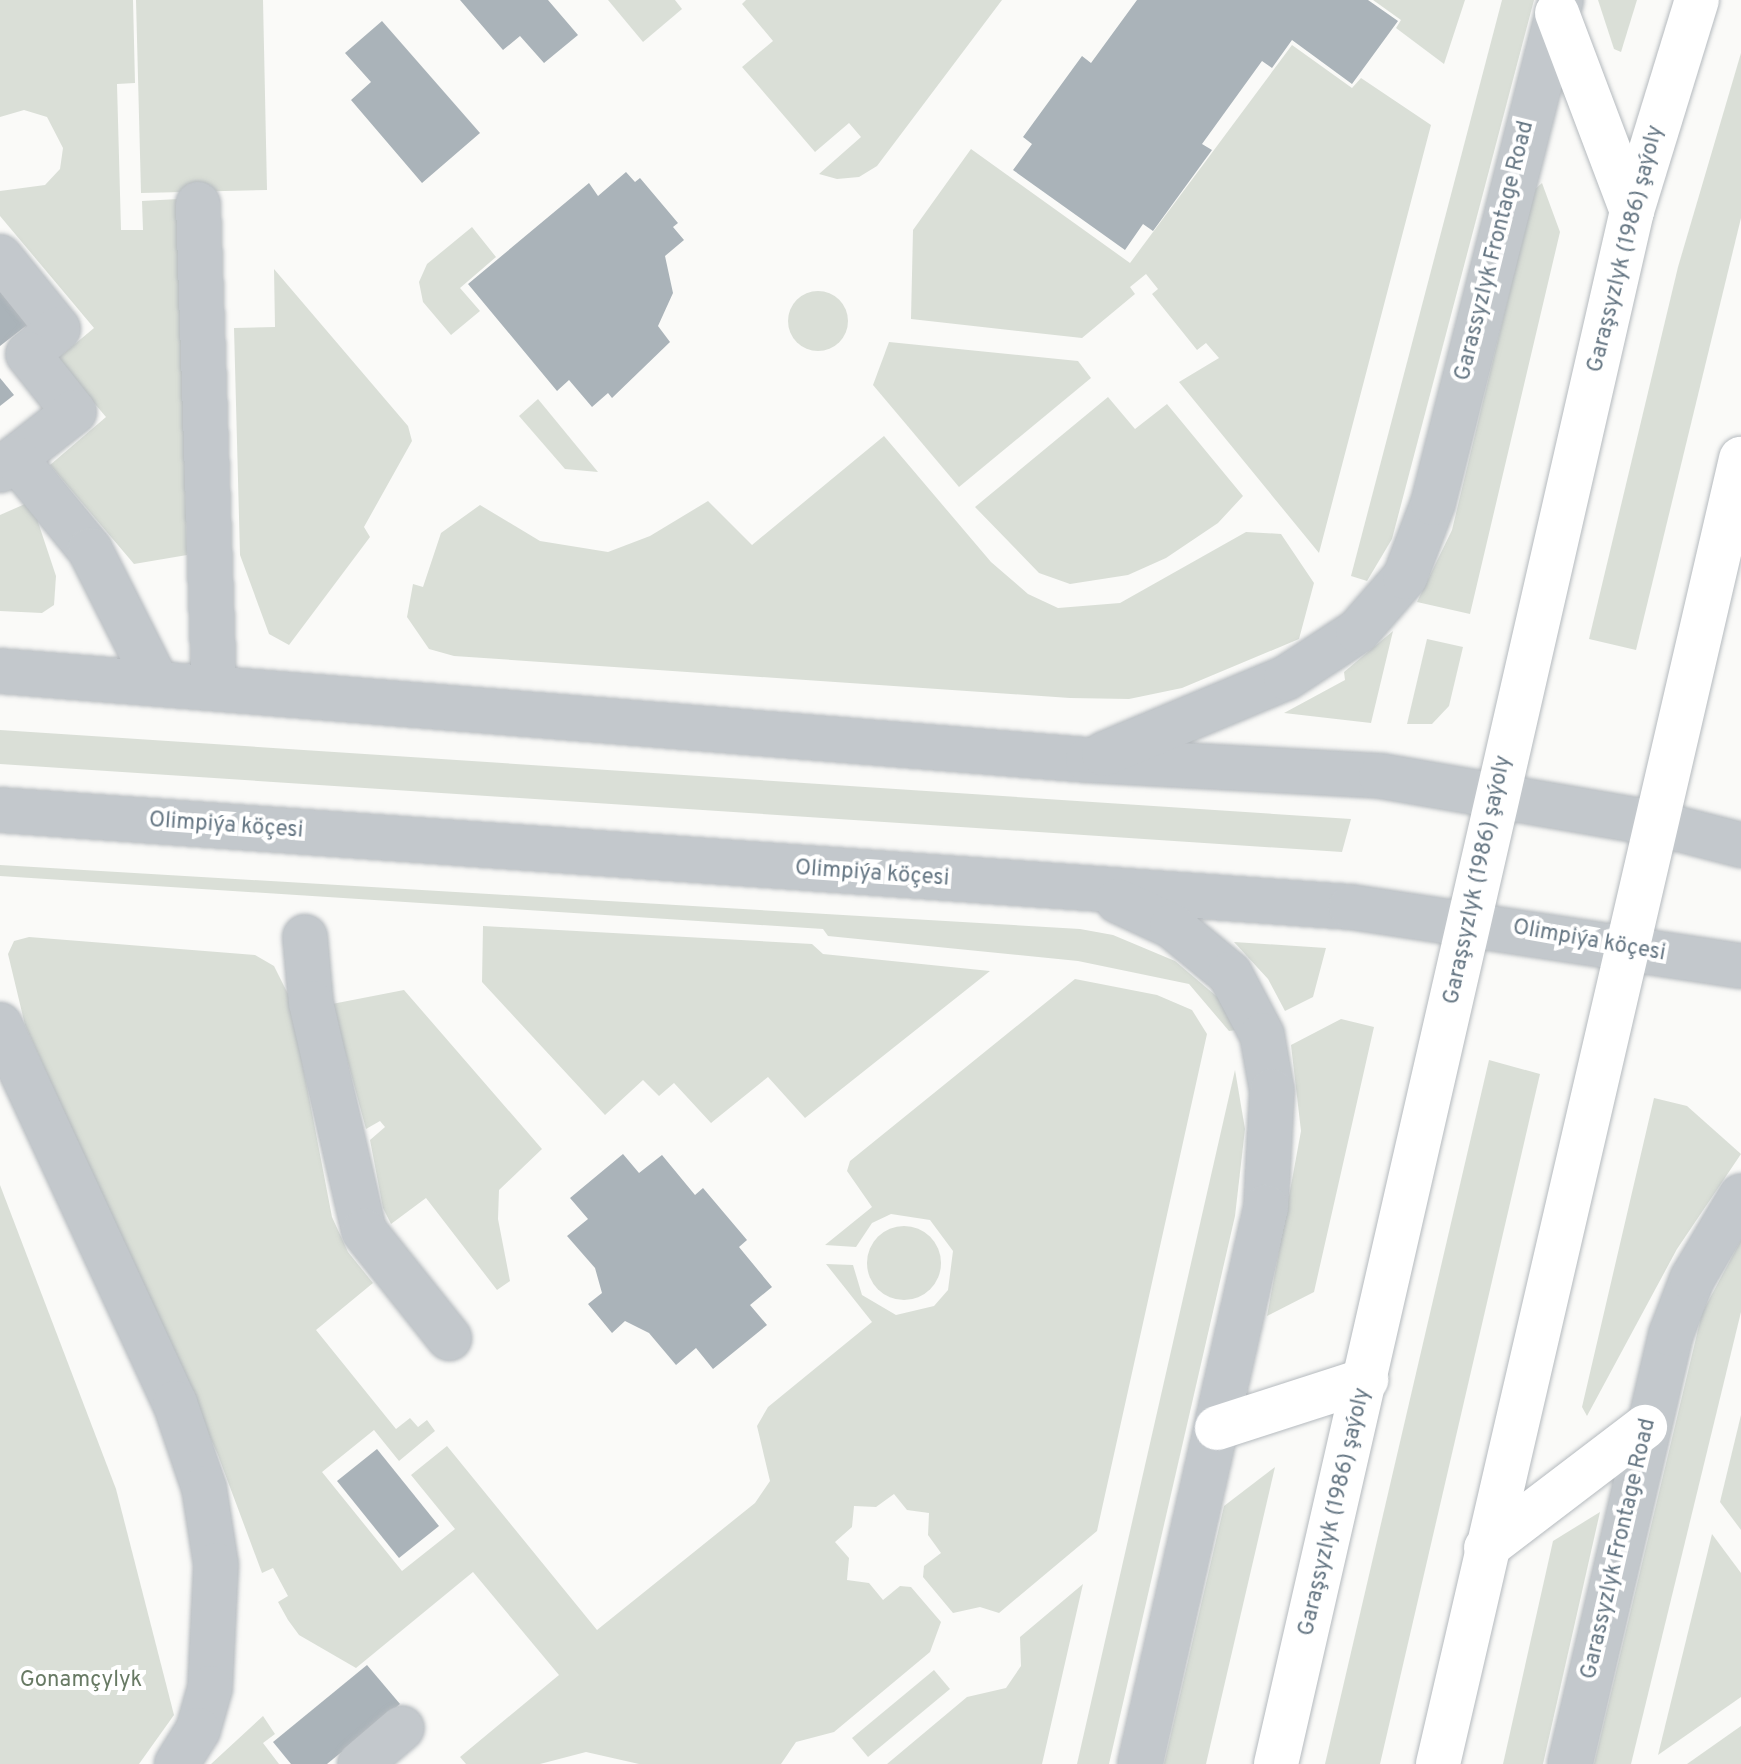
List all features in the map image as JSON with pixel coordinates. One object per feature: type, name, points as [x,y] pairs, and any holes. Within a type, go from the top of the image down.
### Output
[{"type":"main road","name":"Garaşsyzlyk (1986) şaýoly","points":[[1276,1764],[1632,211],[1697,0]]},
{"type":"main road","points":[[1559,6],[1632,211]]},
{"type":"main road","points":[[1438,1764],[1486,1548],[1659,824],[1741,459]]},
{"type":"main road","points":[[1217,1428],[1366,1380]]},
{"type":"main road","points":[[1486,1548],[1645,1427]]},
{"type":"street","name":"Garassyzlyk Frontage Road","points":[[1088,760],[1256,693],[1340,646],[1382,609],[1405,577],[1433,503],[1559,6]]},
{"type":"street","points":[[198,204],[214,687]]},
{"type":"street","points":[[0,257],[58,329],[28,354],[74,412],[7,464],[90,550],[116,591],[156,681]]},
{"type":"street","points":[[0,671],[156,681],[1088,760],[1381,776],[1497,793],[1659,824],[1741,845]]},
{"type":"street","name":"Olimpiýa köçesi","points":[[0,810],[1094,890],[1469,921],[1741,966]]},
{"type":"street","points":[[1094,890],[1207,949],[1248,1002],[1269,1060],[1272,1172],[1140,1764]]},
{"type":"street","points":[[305,937],[311,1003],[364,1231],[449,1338]]},
{"type":"street","points":[[0,1025],[175,1403],[204,1488],[216,1565],[210,1688],[198,1730],[177,1764]]},
{"type":"street","name":"Garassyzlyk Frontage Road","points":[[1570,1764],[1645,1427],[1671,1334],[1692,1279],[1741,1196]]},
{"type":"street","points":[[360,1764],[402,1728]]},
{"type":"green space","points":[[0,0],[133,0],[135,83],[117,84],[121,230],[143,230],[142,201],[178,199],[187,555],[134,564],[50,465],[106,417],[57,359],[94,328],[0,216],[0,191],[45,185],[60,169],[63,148],[47,117],[24,110],[0,117]]},
{"type":"green space","points":[[136,0],[263,0],[267,190],[141,193]]},
{"type":"green space","points":[[608,0],[675,0],[682,9],[643,42]]},
{"type":"green space","points":[[746,0],[1002,0],[877,166],[859,177],[837,179],[819,174],[861,137],[849,123],[815,152],[742,67],[773,41],[742,4]]},
{"type":"green space","points":[[1373,0],[1465,0],[1444,64],[1396,28],[1401,20]]},
{"type":"green space","points":[[1502,0],[1534,0],[1392,539],[1367,581],[1351,576]]},
{"type":"green space","points":[[1598,0],[1637,0],[1621,52],[1614,49]]},
{"type":"green space","points":[[1292,45],[1352,88],[1361,78],[1431,125],[1319,553],[1179,382],[1219,358],[1206,343],[1197,350],[1152,294],[1158,289],[1146,274],[1130,287],[1135,294],[1082,338],[911,319],[913,230],[971,149],[1130,263]]},
{"type":"green space","points":[[1741,53],[1741,218],[1636,650],[1589,639],[1678,267]]},
{"type":"green space","points":[[1542,183],[1560,232],[1470,614],[1417,602],[1452,530],[1534,190]]},
{"type":"green space","points":[[472,227],[496,257],[460,288],[480,311],[451,335],[423,302],[419,282],[427,264]]},
{"type":"green space","points":[[274,269],[408,426],[412,441],[364,527],[370,537],[289,645],[269,634],[240,555],[234,328],[275,327]]},
{"type":"green space","points":[[818,291],[830,293],[839,300],[846,309],[846,333],[839,342],[830,349],[818,351],[806,349],[797,342],[790,333],[788,321],[790,309],[797,300],[806,293]]},
{"type":"green space","points":[[889,342],[1078,361],[1091,378],[959,487],[873,385]]},
{"type":"green space","points":[[1108,397],[1135,429],[1167,404],[1243,496],[1218,523],[1166,558],[1128,575],[1070,584],[1039,573],[975,507]]},
{"type":"green space","points":[[538,399],[598,472],[565,469],[519,416]]},
{"type":"green space","points":[[884,436],[991,562],[1028,594],[1058,608],[1120,603],[1246,532],[1281,534],[1314,583],[1299,639],[1182,688],[1129,699],[1070,698],[454,656],[429,649],[407,617],[413,584],[423,587],[441,533],[480,505],[540,541],[608,552],[650,536],[708,501],[752,545]]},
{"type":"green space","points":[[25,504],[35,513],[56,576],[54,605],[42,613],[0,611],[0,515]]},
{"type":"green space","points":[[1393,631],[1371,723],[1284,713],[1345,680],[1344,672]]},
{"type":"green space","points":[[1427,639],[1463,647],[1449,706],[1432,724],[1407,724]]},
{"type":"green space","points":[[0,730],[1351,819],[1342,852],[0,764]]},
{"type":"green space","points":[[0,865],[1080,929],[1113,935],[1175,961],[1221,1000],[1236,1030],[1229,1031],[1189,984],[1078,961],[828,936],[823,929],[0,876]]},
{"type":"green space","points":[[483,926],[812,944],[823,954],[990,971],[805,1118],[768,1077],[711,1123],[674,1083],[659,1096],[643,1080],[605,1115],[482,982]]},
{"type":"green space","points":[[29,937],[255,955],[274,966],[290,998],[332,1217],[348,1252],[373,1283],[316,1330],[396,1429],[410,1418],[418,1427],[427,1420],[435,1431],[399,1461],[374,1430],[322,1472],[402,1571],[455,1529],[411,1475],[447,1446],[597,1630],[755,1503],[770,1481],[757,1426],[768,1407],[872,1322],[826,1264],[853,1265],[862,1295],[896,1315],[934,1306],[948,1290],[953,1251],[930,1220],[891,1214],[872,1223],[856,1247],[825,1245],[872,1207],[847,1171],[850,1161],[1075,979],[1157,995],[1192,1010],[1207,1034],[1097,1531],[999,1613],[980,1607],[953,1613],[923,1577],[924,1566],[941,1553],[928,1535],[929,1513],[907,1510],[894,1494],[876,1507],[854,1506],[852,1527],[835,1542],[849,1558],[847,1580],[869,1583],[883,1600],[900,1586],[911,1587],[941,1622],[930,1652],[834,1732],[796,1742],[781,1764],[639,1764],[586,1752],[540,1764],[466,1764],[460,1757],[559,1675],[473,1572],[356,1668],[299,1635],[288,1620],[278,1602],[288,1596],[273,1568],[262,1573],[218,1455],[25,1025],[8,954],[14,941]]},
{"type":"green space","points":[[1234,942],[1326,948],[1313,997],[1285,1011],[1268,979]]},
{"type":"green space","points":[[404,990],[542,1149],[499,1190],[498,1219],[510,1281],[497,1290],[426,1198],[391,1224],[383,1208],[370,1140],[385,1127],[380,1121],[366,1129],[332,1004]]},
{"type":"green space","points":[[1341,1019],[1374,1027],[1314,1292],[1267,1316],[1301,1131],[1291,1045]]},
{"type":"green space","points":[[1489,1060],[1540,1074],[1380,1764],[1325,1764]]},
{"type":"green space","points":[[1235,1070],[1245,1129],[1235,1216],[1109,1764],[1077,1764]]},
{"type":"green space","points":[[1654,1098],[1687,1106],[1741,1154],[1677,1249],[1587,1416],[1582,1407]]},
{"type":"green space","name":"Gonamçylyk","points":[[0,1185],[116,1489],[174,1715],[139,1764],[0,1764]]},
{"type":"green space","points":[[897,1226],[911,1226],[925,1232],[935,1242],[941,1263],[935,1284],[925,1294],[911,1300],[897,1300],[883,1294],[873,1284],[867,1270],[867,1256],[873,1242],[883,1232]]},
{"type":"green space","points":[[1741,1240],[1741,1312],[1631,1764],[1594,1764],[1702,1313]]},
{"type":"green space","points":[[1741,1415],[1741,1530],[1720,1502]]},
{"type":"green space","points":[[1275,1467],[1206,1764],[1164,1764],[1224,1506]]},
{"type":"green space","points":[[1600,1512],[1543,1764],[1503,1764],[1553,1541]]},
{"type":"green space","points":[[1712,1534],[1741,1573],[1741,1697],[1658,1755]]},
{"type":"green space","points":[[1083,1584],[1042,1764],[887,1764],[967,1697],[1006,1688],[1021,1666],[1020,1637]]},
{"type":"green space","points":[[934,1670],[950,1689],[868,1757],[852,1738]]},
{"type":"green space","points":[[263,1716],[275,1734],[263,1743],[279,1764],[211,1764]]},
{"type":"green space","points":[[1741,1726],[1741,1764],[1687,1764]]},
{"type":"building","points":[[460,0],[548,0],[578,35],[544,63],[520,36],[503,50]]},
{"type":"building","points":[[1137,0],[1368,0],[1398,21],[1352,84],[1292,40],[1272,68],[1262,61],[1202,144],[1212,150],[1153,231],[1143,224],[1125,250],[1013,170],[1032,144],[1023,137],[1082,56],[1091,63]]},
{"type":"building","points":[[382,21],[480,133],[422,183],[351,100],[371,82],[345,53]]},
{"type":"building","points":[[626,172],[635,182],[640,178],[678,223],[673,227],[684,240],[665,256],[673,293],[658,326],[670,342],[612,398],[608,393],[592,407],[569,380],[557,391],[468,284],[589,183],[598,196]]},
{"type":"building","points":[[0,291],[27,325],[0,346]]},
{"type":"building","points":[[0,378],[14,395],[0,406]]},
{"type":"building","points":[[623,1154],[639,1173],[662,1155],[695,1195],[703,1188],[747,1240],[739,1247],[772,1287],[750,1305],[767,1325],[713,1369],[696,1348],[676,1365],[649,1333],[625,1321],[612,1333],[588,1304],[602,1293],[595,1268],[567,1236],[588,1219],[570,1198]]},
{"type":"building","points":[[377,1449],[439,1526],[399,1558],[337,1481]]},
{"type":"building","points":[[367,1665],[400,1704],[327,1764],[291,1764],[273,1742]]}]
